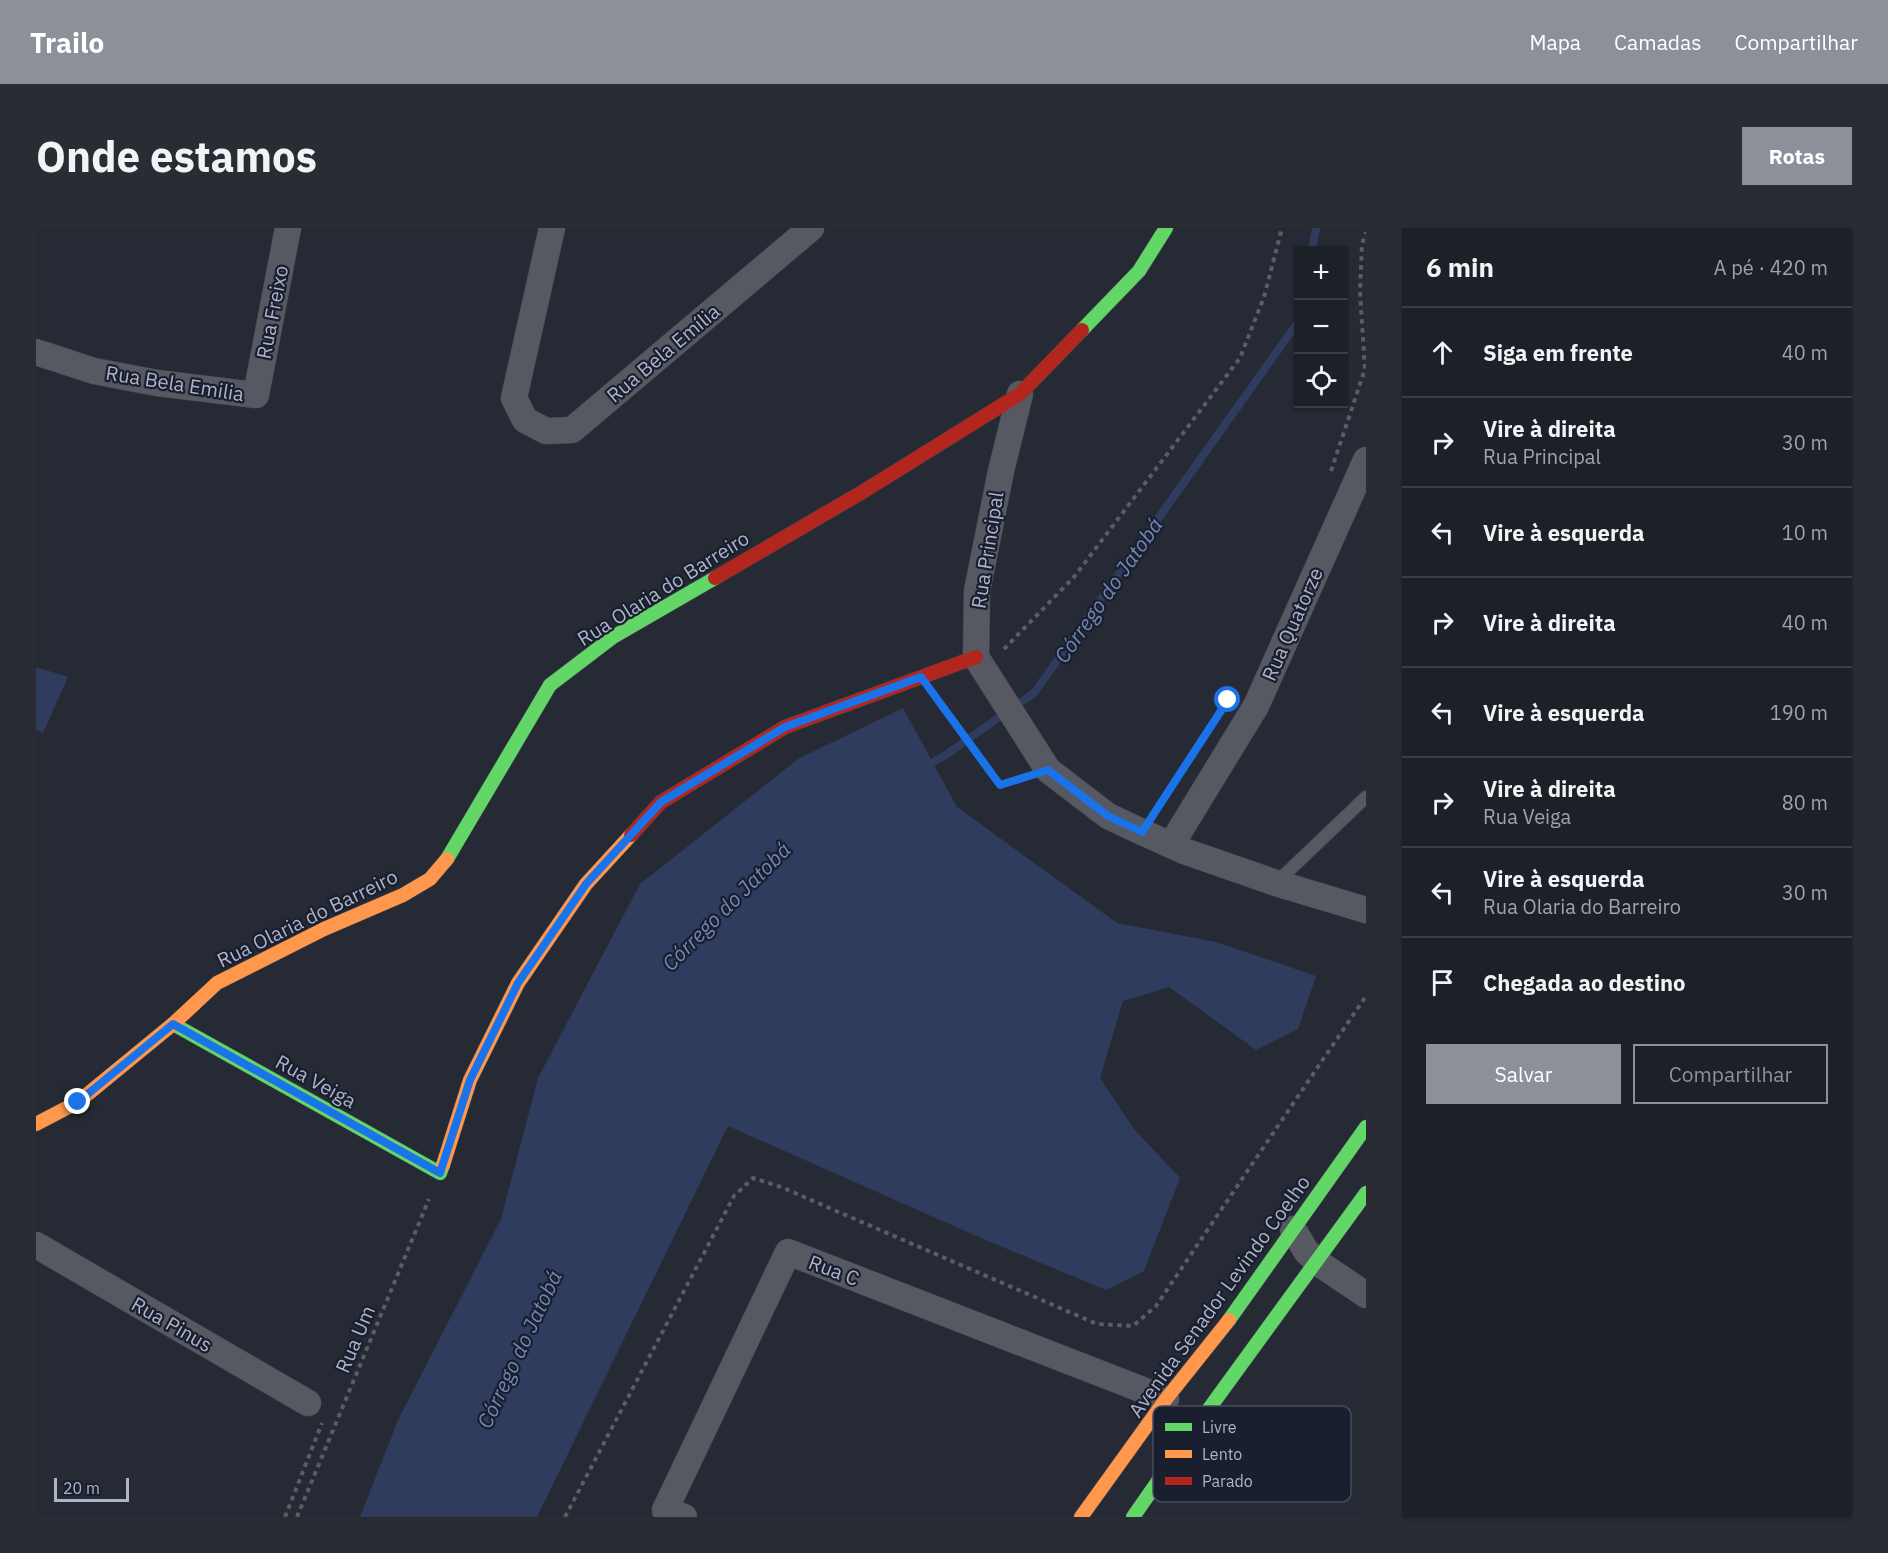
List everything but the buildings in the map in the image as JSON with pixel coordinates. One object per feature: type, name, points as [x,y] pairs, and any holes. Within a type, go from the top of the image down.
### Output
[{"type":"street","name":"Rua Freixo","points":[[256,395],[288,228]]},
{"type":"street","name":"Rua Bela Emília","points":[[552,228],[514,398],[525,420],[546,431],[573,430],[811,228]]},
{"type":"street","name":"Rua Olaria do Barreiro","points":[[36,1124],[78,1102],[173,1024],[217,983],[324,928],[403,895],[430,879],[452,854],[550,685],[613,637],[864,491],[1020,394],[1139,271],[1166,228]]},
{"type":"street","name":"Rua Bela Emilia","points":[[36,352],[94,371],[157,383],[256,395]]},
{"type":"street","name":"Rua Principal","points":[[984,669],[977,591],[1000,471],[1020,394]]},
{"type":"street","name":"Rua Quatorze","points":[[1171,844],[1256,706],[1366,460]]},
{"type":"street","points":[[440,1173],[470,1080],[518,983],[586,884],[661,802],[785,727],[921,677],[984,669],[1046,766],[1108,816],[1171,844],[1276,883],[1366,910]]},
{"type":"street","name":"Rua Veiga","points":[[173,1024],[440,1173]]},
{"type":"street","name":"Avenida Senador Levindo Coelho","points":[[1161,1406],[1228,1321],[1366,1127]]},
{"type":"street","points":[[1211,1406],[1366,1193]]},
{"type":"street","points":[[1293,1229],[1306,1251],[1317,1262],[1366,1295]]},
{"type":"street","name":"Rua Pinus","points":[[36,1245],[308,1403]]},
{"type":"street","name":"Rua C","points":[[684,1517],[665,1510],[788,1252],[1166,1399]]},
{"type":"street","name":"Avenida Senador Levindo Coelho","points":[[1081,1517],[1153,1417]]},
{"type":"street","points":[[1133,1517],[1153,1488]]},
{"type":"lane","points":[[1276,883],[1366,797]]},
{"type":"path","points":[[984,669],[1074,577],[1240,358],[1264,297],[1282,228]]},
{"type":"path","points":[[1328,479],[1366,368],[1360,292],[1362,244],[1366,232]]},
{"type":"path","points":[[921,677],[1000,785],[1046,766]]},
{"type":"path","points":[[1142,832],[1215,719]]},
{"type":"path","points":[[565,1517],[734,1196],[753,1178],[781,1187],[1097,1324],[1133,1326],[1156,1305],[1366,996]]},
{"type":"path","name":"Rua Um","points":[[297,1517],[440,1173]]},
{"type":"path","points":[[285,1517],[322,1424],[308,1403]]},
{"type":"water","points":[[36,667],[68,677],[43,733],[36,730]]},
{"type":"water","points":[[903,708],[957,807],[1117,923],[1216,942],[1316,976],[1298,1029],[1256,1050],[1169,987],[1123,1001],[1100,1078],[1134,1129],[1180,1178],[1144,1271],[1106,1290],[981,1238],[728,1126],[537,1517],[360,1517],[398,1420],[501,1219],[538,1078],[640,884],[798,759]]},
{"type":"waterway","name":"Córrego do Jatobá","points":[[1313,246],[1316,228]]},
{"type":"waterway","name":"Córrego do Jatobá","points":[[925,767],[1034,693],[1294,328]]},
{"type":"traffic: fast","points":[[1082,330],[1139,271],[1166,228]]},
{"type":"traffic: fast","points":[[447,859],[550,685],[613,637],[715,578]]},
{"type":"traffic: fast","points":[[173,1024],[440,1173],[443,1165]]},
{"type":"traffic: fast","points":[[1229,1320],[1366,1127]]},
{"type":"traffic: fast","points":[[1211,1406],[1366,1193]]},
{"type":"traffic: fast","points":[[1133,1517],[1153,1488]]},
{"type":"traffic: slow","points":[[443,1165],[470,1080],[518,983],[586,884],[631,835]]},
{"type":"traffic: slow","points":[[36,1124],[78,1102],[173,1024],[217,983],[324,929],[403,895],[430,879],[447,859]]},
{"type":"traffic: slow","points":[[1161,1406],[1229,1320]]},
{"type":"traffic: slow","points":[[1081,1517],[1153,1417]]},
{"type":"traffic: jam","points":[[715,578],[864,491],[1020,394],[1082,330]]},
{"type":"traffic: jam","points":[[631,835],[661,802],[785,727],[976,657]]},
{"type":"route","points":[[78,1102],[173,1024],[440,1173],[470,1080],[518,983],[586,884],[661,802],[785,727],[921,677],[1000,785],[1048,770],[1108,816],[1142,832],[1228,700]]}]
